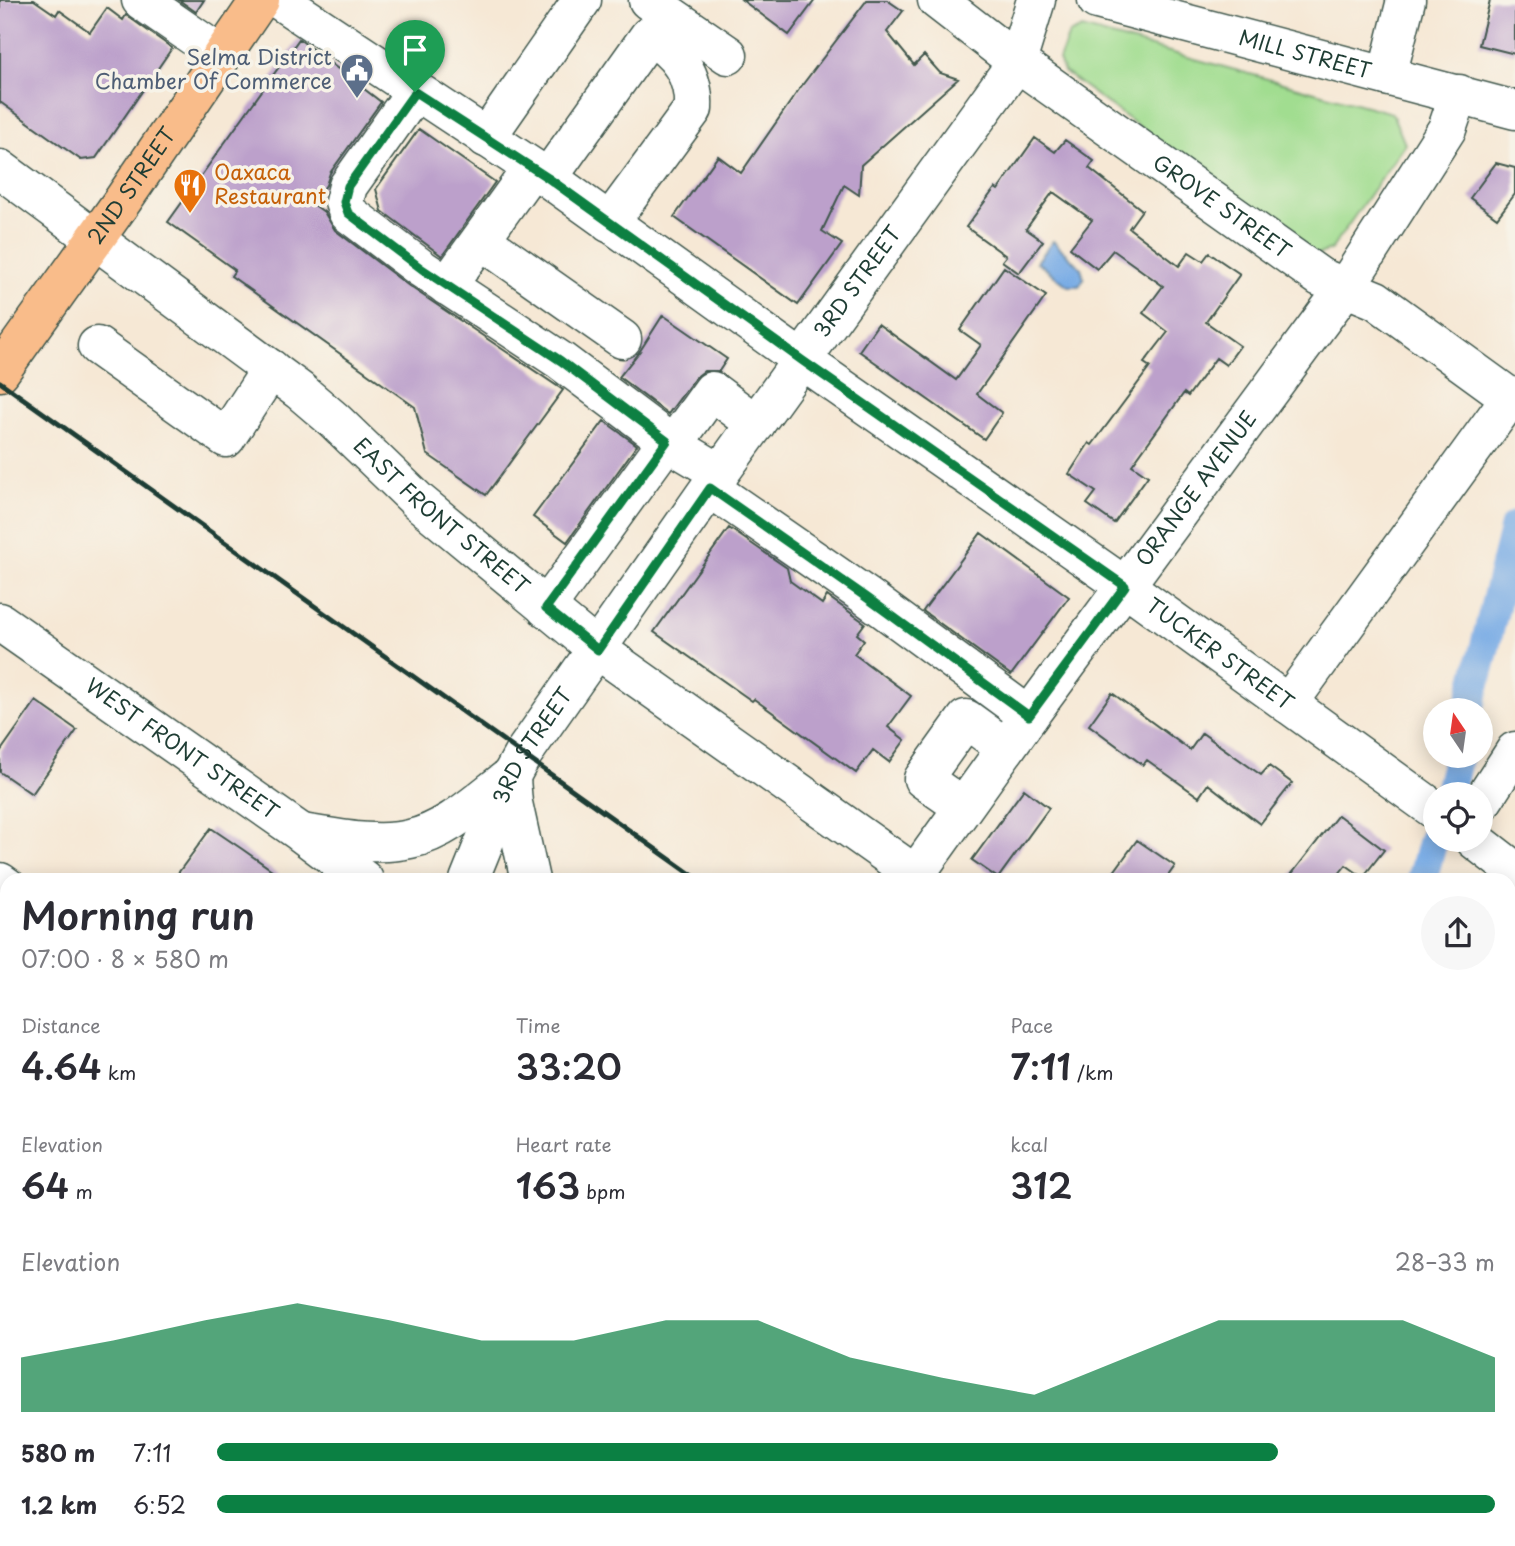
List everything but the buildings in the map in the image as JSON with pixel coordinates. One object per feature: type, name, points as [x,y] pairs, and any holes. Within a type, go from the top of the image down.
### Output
[{"type":"main road","name":"2ND STREET","points":[[0,372],[95,240],[260,0]]},
{"type":"street","points":[[141,0],[222,56]]},
{"type":"street","name":"TUCKER STREET","points":[[279,0],[540,173],[1125,586],[1423,801]]},
{"type":"street","points":[[486,138],[582,0]]},
{"type":"street","points":[[648,0],[728,55]]},
{"type":"street","name":"GROVE STREET","points":[[937,0],[1017,62],[1320,277],[1376,300],[1513,399]]},
{"type":"street","name":"3RD STREET","points":[[472,873],[511,776],[556,706],[1017,62],[1036,0]]},
{"type":"street","name":"MILL STREET","points":[[1097,0],[1515,110]]},
{"type":"street","points":[[1387,76],[1406,0]]},
{"type":"street","points":[[447,285],[649,36],[678,58],[693,91],[693,109],[609,223]]},
{"type":"street","points":[[415,92],[348,186],[344,202],[348,213],[447,285],[561,361],[875,603],[1029,716]]},
{"type":"street","name":"ORANGE AVENUE","points":[[922,873],[964,807],[1029,716],[1345,288],[1447,129],[1459,94]]},
{"type":"street","name":"EAST FRONT STREET","points":[[0,169],[271,369],[334,420],[419,502],[598,650],[913,873]]},
{"type":"street","points":[[481,240],[622,339]]},
{"type":"street","points":[[97,346],[226,438],[271,369]]},
{"type":"street","points":[[546,608],[712,391],[757,424]]},
{"type":"street","points":[[1288,704],[1513,399]]},
{"type":"street","name":"WEST FRONT STREET","points":[[0,622],[355,873]]},
{"type":"street","points":[[1493,785],[1515,751]]},
{"type":"street","points":[[300,832],[387,842],[411,839],[447,823],[511,776]]},
{"type":"street","points":[[511,776],[513,803],[528,873]]},
{"type":"street","points":[[1490,852],[1515,871]]},
{"type":"green space","points":[[1082,28],[1392,113],[1405,144],[1331,250],[1316,255],[1064,72],[1059,60],[1069,34]]},
{"type":"water","points":[[1053,241],[1081,268],[1084,279],[1079,286],[1068,286],[1037,262]]},
{"type":"waterway","points":[[1472,698],[1515,526]]},
{"type":"waterway","points":[[1452,782],[1455,768]]},
{"type":"waterway","points":[[1424,873],[1430,852]]},
{"type":"railway","points":[[0,382],[689,873]]},
{"type":"place","name":"Selma District Chamber Of Commerce","points":[[357,100]]},
{"type":"place","name":"Oaxaca Restaurant","points":[[190,215]]},
{"type":"route","points":[[415,92],[548,178],[803,361],[1125,586],[1029,716],[904,624],[710,488],[598,650],[546,608],[667,441],[561,361],[422,269],[348,213],[344,195],[348,186],[415,92]]}]
